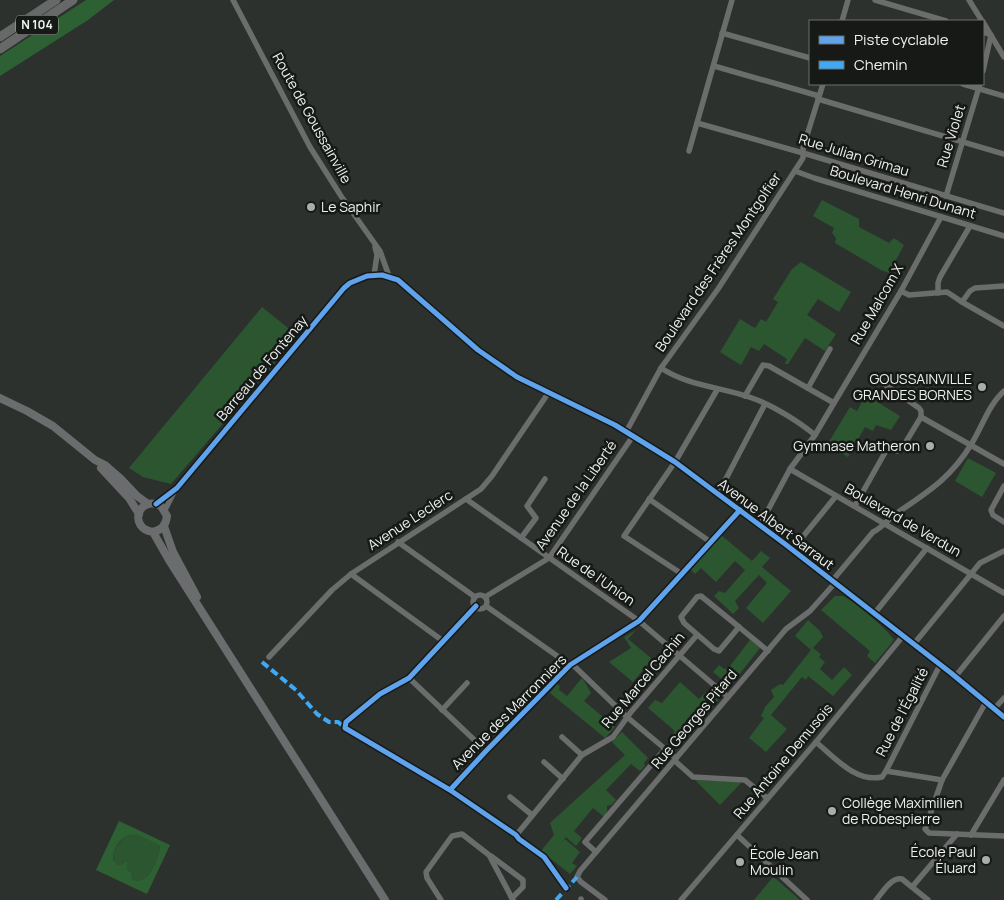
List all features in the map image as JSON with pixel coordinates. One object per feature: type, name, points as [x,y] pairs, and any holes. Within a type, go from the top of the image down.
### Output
[{"type":"highway","name":"N 104","points":[[0,37],[56,0]]},
{"type":"highway","name":"N 104","points":[[0,48],[73,0]]},
{"type":"main road","points":[[0,398],[53,426],[95,460],[110,469],[137,496],[148,504]]},
{"type":"main road","points":[[95,460],[129,498],[138,514],[138,521],[142,528],[153,532],[159,530],[164,526],[167,518],[165,510],[156,504],[148,504],[138,514]]},
{"type":"main road","points":[[164,526],[173,552],[220,638]]},
{"type":"main road","points":[[153,532],[385,900]]},
{"type":"street","name":"Route de Goussainville","points":[[233,0],[310,147],[382,256],[389,276]]},
{"type":"street","points":[[689,151],[732,0]]},
{"type":"street","points":[[842,20],[848,0]]},
{"type":"street","points":[[875,0],[943,20]]},
{"type":"street","points":[[969,0],[982,20]]},
{"type":"street","points":[[984,24],[1004,57]]},
{"type":"street","points":[[984,32],[991,35]]},
{"type":"street","points":[[722,33],[809,58]]},
{"type":"street","points":[[984,66],[991,35]]},
{"type":"street","points":[[714,66],[1004,154]]},
{"type":"street","name":"Boulevard des Frères Montgolfier","points":[[626,432],[661,368],[718,289],[803,158],[803,148],[822,85]]},
{"type":"street","points":[[979,86],[1004,96]]},
{"type":"street","name":"Rue Violet","points":[[946,196],[979,86]]},
{"type":"street","name":"Rue Julian Grimau","points":[[697,123],[1004,213]]},
{"type":"street","name":"Boulevard Henri Dunant","points":[[795,171],[1004,236]]},
{"type":"street","name":"Rue Malcom X","points":[[760,525],[790,469],[815,435],[900,291],[941,217]]},
{"type":"street","points":[[938,293],[940,277],[970,226]]},
{"type":"street","points":[[375,245],[377,255],[374,275],[389,276]]},
{"type":"street","name":"Barreau de Fontenay","points":[[165,510],[177,488],[338,295],[350,283],[359,278],[374,275]]},
{"type":"street","name":"Avenue Albert Sarraut","points":[[389,276],[404,284],[478,350],[517,377],[626,432],[675,462],[760,525],[1004,717]]},
{"type":"street","points":[[962,302],[970,291],[975,288],[1004,286]]},
{"type":"street","points":[[900,291],[910,295],[947,292],[1004,326]]},
{"type":"street","points":[[808,388],[830,349]]},
{"type":"street","points":[[745,396],[763,365],[769,366],[834,403]]},
{"type":"street","points":[[661,368],[673,376],[717,390],[745,396],[765,404],[815,435]]},
{"type":"street","points":[[854,506],[887,449],[901,450],[921,417],[919,408],[874,377]]},
{"type":"street","points":[[682,574],[624,536],[675,462],[717,390]]},
{"type":"street","name":"Rue Georges Pitard","points":[[606,900],[581,882],[577,876],[789,626],[810,612],[874,532],[897,513],[935,488],[951,472],[971,445],[991,409],[1004,391]]},
{"type":"street","name":"Avenue Leclerc","points":[[269,657],[332,590],[351,574],[481,489],[492,476],[548,392]]},
{"type":"street","points":[[718,494],[765,404]]},
{"type":"street","points":[[921,417],[1004,464]]},
{"type":"street","name":"Avenue de la Liberté","points":[[485,597],[549,558],[633,436]]},
{"type":"street","name":"Boulevard de Verdun","points":[[790,469],[1004,592]]},
{"type":"street","points":[[521,538],[536,518],[527,506],[545,479]]},
{"type":"street","points":[[1004,486],[991,510],[993,515],[1004,522]]},
{"type":"street","name":"Barreau de Fontenay","points":[[156,504],[177,488]]},
{"type":"street","points":[[792,550],[836,496]]},
{"type":"street","name":"Rue de l'Union","points":[[466,499],[639,621],[728,697]]},
{"type":"street","points":[[649,499],[712,543]]},
{"type":"street","name":"Avenue des Marronniers","points":[[409,678],[380,694],[346,722],[345,728],[450,790],[571,665],[639,621],[740,510]]},
{"type":"street","points":[[398,542],[475,597]]},
{"type":"street","points":[[874,614],[927,548]]},
{"type":"street","points":[[913,645],[980,564],[1004,551]]},
{"type":"street","points":[[351,574],[443,641]]},
{"type":"street","points":[[475,597],[481,595],[485,597],[487,600],[486,606]]},
{"type":"street","points":[[739,627],[719,651],[697,635],[684,623],[681,617],[697,597],[701,596],[739,627],[768,651]]},
{"type":"street","points":[[475,597],[474,603],[476,606]]},
{"type":"street","points":[[476,606],[409,678],[486,751]]},
{"type":"street","points":[[476,606],[480,608],[486,606]]},
{"type":"street","points":[[486,606],[571,665],[665,749],[693,777],[745,780],[767,798]]},
{"type":"street","points":[[955,677],[1004,616]]},
{"type":"street","name":"Rue Marcel Cachin","points":[[582,755],[614,737],[627,717],[697,635]]},
{"type":"street","name":"Rue Antoine Demusois","points":[[681,900],[737,836],[903,636]]},
{"type":"street","name":"Rue de l'Égalité","points":[[886,771],[940,665]]},
{"type":"street","points":[[442,710],[467,683]]},
{"type":"street","points":[[994,709],[1004,698]]},
{"type":"street","points":[[986,702],[942,780],[926,831],[1004,836]]},
{"type":"street","points":[[518,833],[564,780],[582,755],[562,737]]},
{"type":"street","points":[[816,742],[855,773],[878,778],[882,777],[886,771],[942,780]]},
{"type":"street","points":[[596,852],[585,842],[665,749]]},
{"type":"street","points":[[544,762],[564,780]]},
{"type":"street","points":[[972,834],[1004,780]]},
{"type":"street","points":[[510,797],[532,815]]},
{"type":"street","points":[[441,900],[427,878],[426,872],[452,836],[462,834],[523,880],[523,887],[512,898],[489,855]]},
{"type":"street","points":[[912,886],[957,834]]},
{"type":"street","points":[[737,836],[807,900]]},
{"type":"street","points":[[876,900],[893,880],[898,878],[912,886],[928,900]]},
{"type":"green space","points":[[86,0],[114,0],[88,20],[0,76],[0,56]]},
{"type":"green space","points":[[822,200],[859,219],[859,227],[889,243],[894,238],[904,245],[889,273],[835,243],[836,238],[832,233],[834,228],[813,216]]},
{"type":"green space","points":[[801,262],[851,292],[839,312],[818,299],[807,315],[836,334],[825,351],[805,338],[788,364],[785,364],[787,359],[764,344],[759,351],[751,347],[741,365],[720,352],[740,319],[755,328],[761,319],[766,322],[778,302],[773,299],[792,269]]},
{"type":"green space","points":[[262,307],[298,336],[171,484],[143,477],[129,468]]},
{"type":"green space","points":[[866,395],[900,416],[891,430],[876,425],[873,431],[865,427],[848,457],[827,445],[850,407],[857,411]]},
{"type":"green space","points":[[968,458],[996,473],[982,497],[955,481]]},
{"type":"green space","points":[[721,535],[752,561],[761,551],[770,558],[762,567],[791,591],[763,623],[746,608],[767,583],[759,575],[735,601],[739,608],[733,614],[714,596],[719,591],[725,593],[745,570],[735,561],[716,582],[701,568],[695,574],[691,570]]},
{"type":"green space","points":[[835,596],[843,596],[855,604],[891,635],[894,640],[875,663],[867,656],[870,651],[821,610]]},
{"type":"green space","points":[[808,620],[820,631],[823,637],[813,648],[821,654],[819,657],[825,662],[820,669],[832,680],[844,667],[852,675],[833,696],[808,676],[806,680],[802,677],[771,715],[787,729],[766,752],[749,738],[764,718],[761,716],[765,707],[774,697],[771,690],[780,684],[783,685],[811,650],[795,636]]},
{"type":"green space","points":[[636,630],[628,639],[652,659],[633,682],[609,662],[631,648],[624,637]]},
{"type":"green space","points":[[750,640],[760,648],[730,686],[713,672],[719,665],[724,669],[730,666]]},
{"type":"green space","points":[[583,679],[591,693],[584,701],[615,727],[605,738],[550,693],[557,684],[560,686],[559,690],[567,696]]},
{"type":"green space","points":[[680,682],[699,699],[707,691],[718,700],[677,748],[668,740],[675,731],[648,708],[655,700],[662,703]]},
{"type":"green space","points":[[622,732],[648,758],[644,763],[645,766],[640,771],[631,764],[606,790],[616,800],[607,806],[607,813],[604,817],[593,808],[574,831],[582,838],[576,846],[566,837],[561,843],[565,839],[580,852],[572,863],[577,866],[570,874],[541,851],[554,835],[550,823],[625,755],[612,742]]},
{"type":"green space","points":[[695,780],[739,782],[741,783],[720,805]]},
{"type":"green space","points":[[119,821],[170,845],[147,894],[96,870]],"holes":[[[137,834],[160,846],[152,870],[143,879],[132,879],[131,873],[127,869],[127,862],[125,861],[123,864],[118,865],[113,861],[116,846],[122,839],[131,835]]]},
{"type":"green space","points":[[137,833],[160,846],[152,870],[148,876],[138,880],[132,879],[127,869],[127,862],[125,861],[123,864],[118,865],[113,862],[116,847],[122,839]]},
{"type":"green space","points":[[773,877],[776,879],[800,900],[754,900]]},
{"type":"marked path","points":[[262,662],[296,690],[317,714],[329,722],[338,722],[345,728]]},
{"type":"marked path","points":[[556,900],[577,877]]},
{"type":"cycle path","points":[[156,504],[177,488],[344,288],[350,283],[367,276],[382,275],[398,280],[478,350],[517,377],[615,425],[675,462],[785,544],[951,673],[1004,717]]},
{"type":"cycle path","points":[[450,790],[570,665],[639,621],[740,510]]},
{"type":"cycle path","points":[[476,606],[409,678],[380,694],[346,722],[345,728],[450,790],[516,835],[544,857],[566,888]]},
{"type":"place","name":"Le Saphir","points":[[311,207]]},
{"type":"place","name":"GOUSSAINVILLE GRANDES BORNES","points":[[982,387]]},
{"type":"place","name":"Gymnase Matheron","points":[[930,446]]},
{"type":"place","name":"Collège Maximilien de Robespierre","points":[[832,811]]},
{"type":"place","name":"École Paul Éluard","points":[[986,860]]},
{"type":"place","name":"École Jean Moulin","points":[[740,862]]}]
